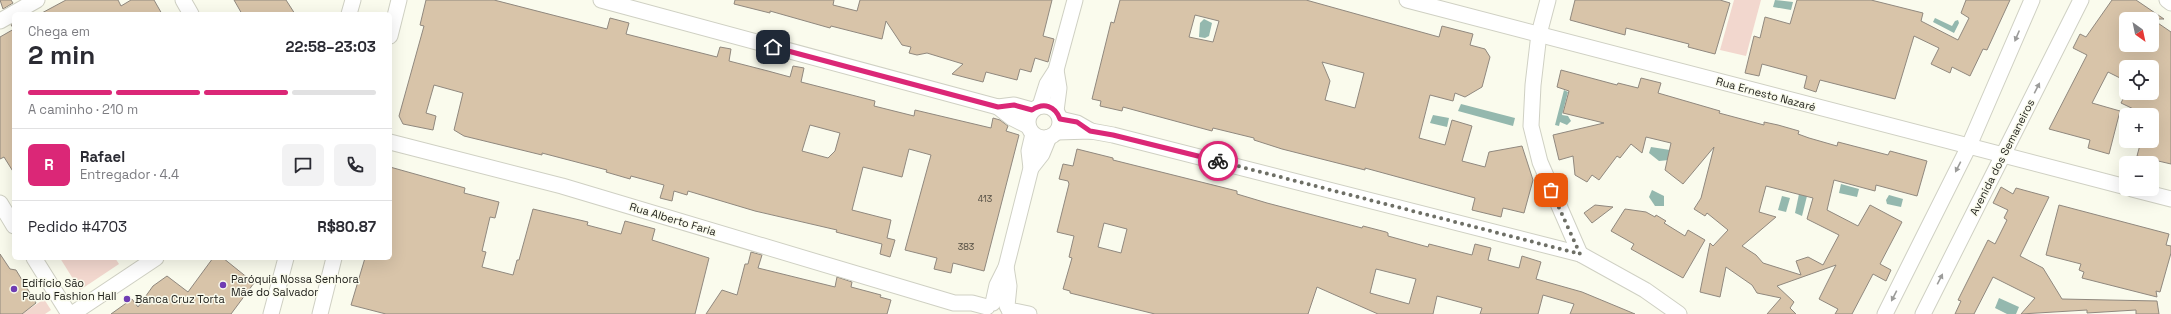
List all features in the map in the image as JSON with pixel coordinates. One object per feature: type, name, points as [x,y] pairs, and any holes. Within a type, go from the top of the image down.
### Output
[{"type":"street","points":[[16,12],[37,0]]},
{"type":"street","points":[[183,0],[190,12]]},
{"type":"street","points":[[350,12],[353,0]]},
{"type":"street","points":[[392,28],[399,0]]},
{"type":"street","points":[[601,0],[998,107],[1014,105],[1036,108],[1047,106],[1055,125]]},
{"type":"street","points":[[998,309],[1009,286],[1006,267],[1031,168],[1029,151],[1031,130],[1028,116],[1036,108],[1047,84],[1056,70],[1075,0]]},
{"type":"street","name":"Rua Ernesto Nazaré","points":[[1407,0],[1968,148],[2003,155],[2119,185]]},
{"type":"street","points":[[1548,0],[1539,34],[1533,85],[1531,126],[1540,162],[1580,254]]},
{"type":"street","points":[[1885,314],[1968,148],[2032,0]]},
{"type":"street","name":"Avenida dos Semaneiros","points":[[1923,314],[2081,0]]},
{"type":"street","points":[[2167,0],[2171,2]]},
{"type":"street","points":[[0,21],[12,14]]},
{"type":"street","points":[[1031,168],[1042,154],[1055,125],[1059,88],[1056,70]]},
{"type":"street","points":[[998,107],[1043,138],[1055,125],[1077,122],[1090,131],[1113,135],[1580,254],[1645,290],[1678,314]]},
{"type":"street","name":"Rua Alberto Faria","points":[[392,143],[562,186],[954,303],[972,303],[1029,314]]},
{"type":"street","points":[[2159,196],[2171,199]]},
{"type":"street","points":[[0,203],[12,223]]},
{"type":"street","points":[[35,260],[69,314]]},
{"type":"street","points":[[72,314],[153,260]]},
{"type":"street","points":[[271,314],[285,260]]},
{"type":"street","points":[[320,314],[334,260]]},
{"type":"street","name":"Rua Alberto Faria","points":[[954,303],[969,314]]},
{"type":"shaded area","points":[[1734,0],[1761,0],[1746,56],[1720,50]]},
{"type":"shaded area","points":[[61,260],[116,260],[119,264],[80,290]]},
{"type":"shaded area","points":[[44,299],[51,310],[45,314],[22,314]]},
{"type":"water","points":[[1775,0],[1793,2],[1791,10],[1773,7]]},
{"type":"water","points":[[1935,18],[1952,26],[1955,21],[1958,20],[1959,23],[1954,33],[1933,22]]},
{"type":"water","points":[[1204,19],[1212,23],[1209,36],[1205,38],[1199,37],[1200,23]]},
{"type":"water","points":[[1564,90],[1568,92],[1562,115],[1568,116],[1571,121],[1567,125],[1560,122],[1559,126],[1555,125]]},
{"type":"water","points":[[1461,104],[1515,118],[1513,126],[1458,111]]},
{"type":"water","points":[[1433,115],[1449,118],[1447,127],[1430,123]]},
{"type":"water","points":[[1651,147],[1670,150],[1669,160],[1659,161],[1649,153]]},
{"type":"water","points":[[1841,184],[1859,189],[1857,197],[1839,193]]},
{"type":"water","points":[[1652,190],[1664,196],[1664,206],[1655,206],[1649,197]]},
{"type":"water","points":[[1799,194],[1807,196],[1802,216],[1795,213]]},
{"type":"water","points":[[1889,195],[1903,199],[1901,207],[1887,204],[1886,200]]},
{"type":"water","points":[[1782,196],[1790,198],[1786,212],[1778,210]]},
{"type":"water","points":[[1999,298],[2019,307],[2016,314],[2007,314],[1995,308]]},
{"type":"building","points":[[0,0],[11,0],[13,3],[3,9]]},
{"type":"building","points":[[66,0],[118,0],[121,6],[131,0],[154,0],[161,12],[44,12]]},
{"type":"building","points":[[234,0],[286,0],[294,12],[241,12]]},
{"type":"building","points":[[426,0],[494,0],[607,29],[610,18],[629,23],[626,34],[717,57],[720,47],[731,49],[729,61],[790,77],[793,66],[804,68],[801,82],[875,101],[874,106],[914,116],[915,110],[991,128],[993,118],[1000,120],[1008,126],[1006,131],[1019,135],[984,271],[953,263],[951,273],[934,269],[937,258],[905,250],[931,155],[909,149],[902,177],[863,167],[852,210],[891,220],[887,238],[895,240],[890,257],[880,254],[882,244],[836,232],[837,230],[755,211],[688,191],[687,195],[674,191],[672,201],[660,198],[664,185],[631,176],[630,179],[606,172],[607,170],[542,153],[542,155],[464,136],[454,130],[463,93],[434,85],[426,113],[436,116],[433,130],[403,124],[399,116],[424,26],[420,25]],"holes":[[[810,125],[840,133],[835,151],[828,158],[802,151]]]},
{"type":"building","points":[[735,0],[834,0],[833,5],[857,11],[860,0],[1052,0],[1043,36],[1054,39],[1048,62],[1035,58],[1031,72],[1020,69],[1017,80],[986,72],[983,82],[952,74],[963,64],[927,53],[917,55],[909,53],[911,47],[902,45],[886,21],[882,39],[831,26],[830,28],[770,11],[770,13],[734,4]]},
{"type":"building","points":[[1120,0],[1306,0],[1439,37],[1442,26],[1473,34],[1470,45],[1485,49],[1490,57],[1482,87],[1465,97],[1455,93],[1453,101],[1430,95],[1419,138],[1445,145],[1452,120],[1472,126],[1462,161],[1485,167],[1489,152],[1522,146],[1533,180],[1524,213],[1503,208],[1501,217],[1472,210],[1475,198],[1365,168],[1365,170],[1282,149],[1254,140],[1254,138],[1213,128],[1212,131],[1123,107],[1122,111],[1100,106],[1101,101],[1092,99],[1111,22],[1114,23]],"holes":[[[1195,15],[1219,21],[1213,42],[1189,37]],[[1322,62],[1364,73],[1355,108],[1325,100],[1330,81]]]},
{"type":"building","points":[[1575,0],[1720,0],[1730,3],[1715,54],[1688,47],[1689,44],[1626,28],[1625,35],[1570,20]]},
{"type":"building","points":[[1797,0],[1871,0],[1923,13],[1921,21],[1958,40],[1969,18],[1961,13],[1966,0],[2010,0],[1987,50],[1983,49],[1970,76],[1952,67],[1950,73],[1931,64],[1939,48],[1914,36],[1895,99],[1820,80],[1816,92],[1804,88],[1807,76],[1762,64],[1759,76],[1745,73],[1754,36],[1760,38],[1765,17],[1790,24]]},
{"type":"building","points":[[2112,0],[2136,0],[2154,12],[2119,12],[2119,52],[2159,52],[2159,24],[2171,32],[2171,164],[2159,161],[2159,156],[2137,156],[2139,148],[2159,148],[2159,108],[2131,108],[2121,103],[2122,100],[2159,100],[2159,60],[2119,60],[2119,78],[2108,72],[2092,103],[2119,111],[2109,154],[2088,148],[2090,140],[2049,129],[2087,55],[2073,48],[2080,34],[2086,37]]},
{"type":"building","points":[[12,30],[12,170],[4,157],[0,159],[0,37]]},
{"type":"building","points":[[1561,70],[1617,85],[1618,83],[1638,88],[1641,78],[1661,83],[1658,93],[1720,111],[1719,113],[1764,125],[1764,122],[1778,125],[1799,131],[1798,134],[1809,138],[1837,146],[1838,142],[1888,155],[1890,151],[1927,161],[1917,196],[1876,185],[1875,191],[1834,180],[1827,210],[1858,226],[1870,205],[1902,222],[1880,264],[1891,270],[1886,281],[1873,274],[1852,314],[1835,314],[1838,309],[1819,299],[1836,265],[1777,286],[1794,302],[1790,308],[1796,314],[1767,314],[1781,298],[1757,293],[1752,285],[1726,267],[1720,297],[1700,292],[1710,243],[1713,246],[1728,230],[1707,213],[1705,216],[1694,209],[1701,198],[1714,147],[1683,184],[1665,170],[1671,143],[1646,137],[1642,153],[1631,144],[1620,158],[1617,156],[1599,180],[1592,175],[1587,182],[1575,175],[1573,156],[1559,160],[1553,135],[1604,123],[1563,113],[1569,91],[1557,87]],"holes":[[[1766,186],[1813,198],[1807,219],[1839,235],[1823,265],[1808,257],[1796,261],[1801,275],[1763,263],[1756,255],[1742,246],[1776,217],[1759,212]]]},
{"type":"building","points":[[1077,149],[1113,158],[1113,160],[1237,191],[1237,194],[1267,203],[1362,228],[1363,226],[1386,232],[1388,233],[1388,236],[1428,247],[1429,244],[1472,255],[1475,244],[1491,248],[1488,260],[1519,268],[1522,256],[1541,262],[1536,279],[1582,292],[1635,314],[1570,314],[1574,304],[1543,295],[1538,314],[1480,314],[1482,308],[1437,296],[1433,314],[1378,314],[1317,287],[1308,314],[1155,314],[1070,293],[1070,291],[1063,289],[1072,258],[1069,257],[1074,236],[1057,232],[1069,184],[1068,181],[1059,179],[1063,164],[1073,166]],"holes":[[[1104,223],[1127,229],[1121,253],[1098,247]],[[1376,269],[1416,279],[1409,304],[1370,293]]]},
{"type":"building","points":[[392,168],[465,188],[464,193],[499,202],[495,218],[490,217],[482,251],[486,252],[482,267],[513,275],[517,260],[519,260],[533,209],[588,222],[587,225],[621,234],[625,221],[655,229],[652,240],[709,258],[695,314],[386,314],[351,305],[364,260],[392,260]]},
{"type":"building","points":[[2001,187],[2013,194],[2016,188],[2049,197],[2020,256],[2043,268],[2062,299],[2157,301],[2159,314],[2136,314],[2136,310],[2087,313],[2087,310],[2021,314],[2035,298],[1993,277],[1974,314],[1955,314],[1961,301],[1958,300],[1988,240],[1995,244],[2007,220],[2004,218],[2008,210],[1993,203]]},
{"type":"building","points":[[1595,205],[1613,207],[1592,223],[1584,213]]},
{"type":"building","points":[[2059,205],[2169,234],[2166,245],[2171,246],[2171,253],[2160,292],[2156,291],[2157,297],[2082,278],[2084,272],[2079,270],[2081,264],[2046,255]]},
{"type":"building","points":[[1625,209],[1646,212],[1655,217],[1656,215],[1666,221],[1664,223],[1685,236],[1688,230],[1705,240],[1683,278],[1631,249],[1634,244],[1611,231]]},
{"type":"building","points":[[751,252],[762,255],[758,268],[835,287],[837,277],[852,282],[851,287],[881,295],[880,297],[891,300],[887,314],[706,314],[722,290],[737,295],[745,264],[748,264]]},
{"type":"building","name":"Edifício São Paulo Fashion Hall","points":[[0,254],[10,269],[16,270],[36,303],[22,314],[0,314]]},
{"type":"building","name":"Paróquia Nossa Senhora Mãe do Salvador","points":[[212,260],[225,260],[254,283],[231,314],[111,314],[132,299],[138,307],[153,286],[167,276],[188,292]]},
{"type":"way so far","points":[[1218,161],[1580,254],[1551,190]]},
{"type":"place","name":"Paróquia Nossa Senhora Mãe do Salvador","points":[[223,285]]},
{"type":"place","name":"Edifício São Paulo Fashion Hall","points":[[14,289]]},
{"type":"place","name":"Banca Cruz Torta","points":[[127,299]]},
{"type":"route","points":[[773,47],[998,107],[1014,105],[1032,110],[1040,106],[1052,107],[1059,115],[1060,119],[1077,122],[1090,131],[1113,135],[1218,161]]}]
